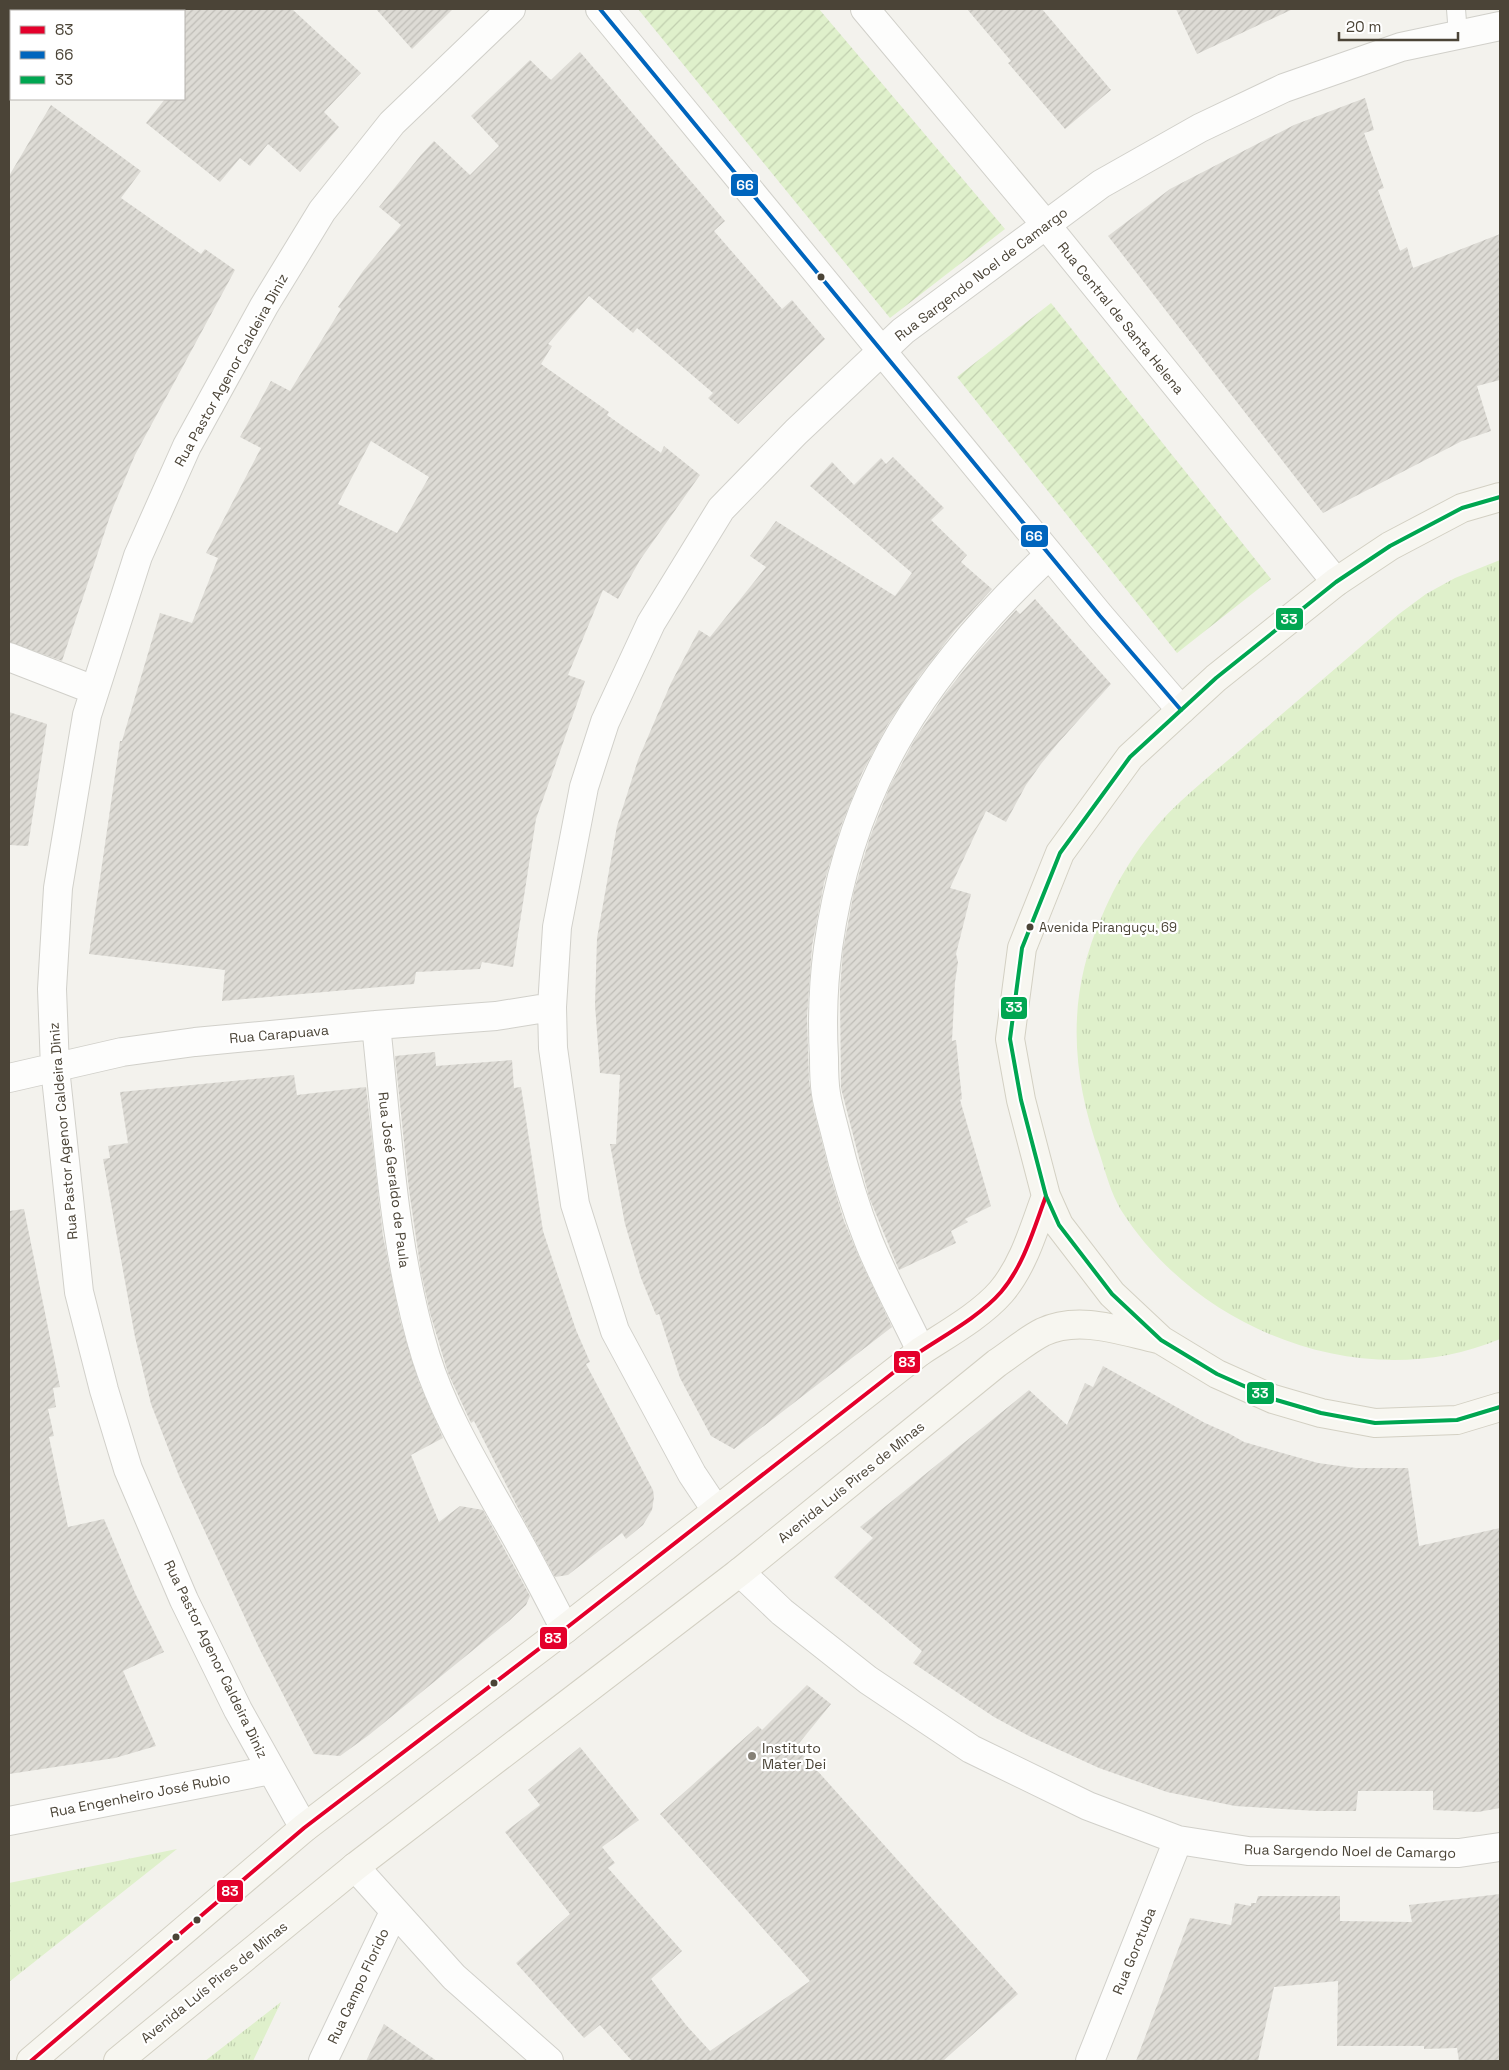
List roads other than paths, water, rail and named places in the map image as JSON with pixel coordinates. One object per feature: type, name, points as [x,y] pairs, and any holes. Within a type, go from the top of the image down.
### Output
[{"type":"main road","points":[[1500,497],[1462,508],[1398,541],[1336,582],[1216,678],[1130,757],[1060,853],[1022,948],[1010,1039],[1021,1100],[1046,1196],[1058,1225],[1112,1294],[1162,1340],[1217,1374],[1272,1400],[1321,1414],[1375,1423],[1458,1420],[1500,1407]]},
{"type":"main road","points":[[32,2061],[304,1828],[565,1629],[921,1351],[973,1316],[1001,1293],[1027,1249],[1046,1196]]},
{"type":"main road","name":"Avenida Luís Pires de Minas","points":[[118,2061],[355,1867],[740,1572],[997,1362],[1043,1332],[1068,1325],[1096,1325],[1162,1340]]},
{"type":"street","name":"Rua Pastor Agenor Caldeira Diniz","points":[[304,1828],[271,1770],[184,1600],[125,1460],[104,1390],[79,1292],[55,1068],[52,989],[58,888],[87,714],[94,690],[138,556],[187,446],[264,306],[322,212],[392,123],[511,9]]},
{"type":"street","points":[[600,9],[1049,555],[1181,710]]},
{"type":"street","name":"Rua Central de Santa Helena","points":[[866,9],[1046,225],[1336,582]]},
{"type":"street","name":"Rua Sargendo Noel de Camargo","points":[[716,1510],[692,1474],[615,1331],[575,1204],[553,1048],[552,1007],[557,927],[584,787],[605,722],[651,623],[722,509],[796,432],[903,331],[1101,184],[1200,128],[1284,88],[1401,47],[1457,22],[1500,26]]},
{"type":"street","points":[[921,1351],[870,1244],[850,1190],[826,1093],[822,1026],[823,984],[833,909],[843,867],[856,826],[874,783],[898,735],[927,690],[965,641],[1016,586],[1049,555]]},
{"type":"street","points":[[9,657],[94,690]]},
{"type":"street","name":"Rua Carapuava","points":[[9,1078],[140,1049],[376,1025],[496,1016],[552,1007]]},
{"type":"street","name":"Rua José Geraldo de Paula","points":[[376,1025],[390,1168],[401,1255],[426,1358],[456,1433],[505,1517],[565,1629]]},
{"type":"street","name":"Rua Sargendo Noel de Camargo","points":[[740,1572],[782,1612],[868,1680],[971,1749],[1088,1806],[1178,1840],[1248,1851],[1459,1853],[1500,1847]]},
{"type":"street","name":"Rua Engenheiro José Rubio","points":[[9,1820],[271,1770]]},
{"type":"street","name":"Rua Gorotuba","points":[[1090,2061],[1178,1840]]},
{"type":"street","points":[[355,1867],[454,1977],[549,2061]]},
{"type":"street","name":"Rua Campo Florido","points":[[323,2061],[394,1912]]},
{"type":"place","name":"Avenida Piranguçu, 69","points":[[1030,927]]},
{"type":"place","name":"Instituto Mater Dei","points":[[752,1756]]}]
